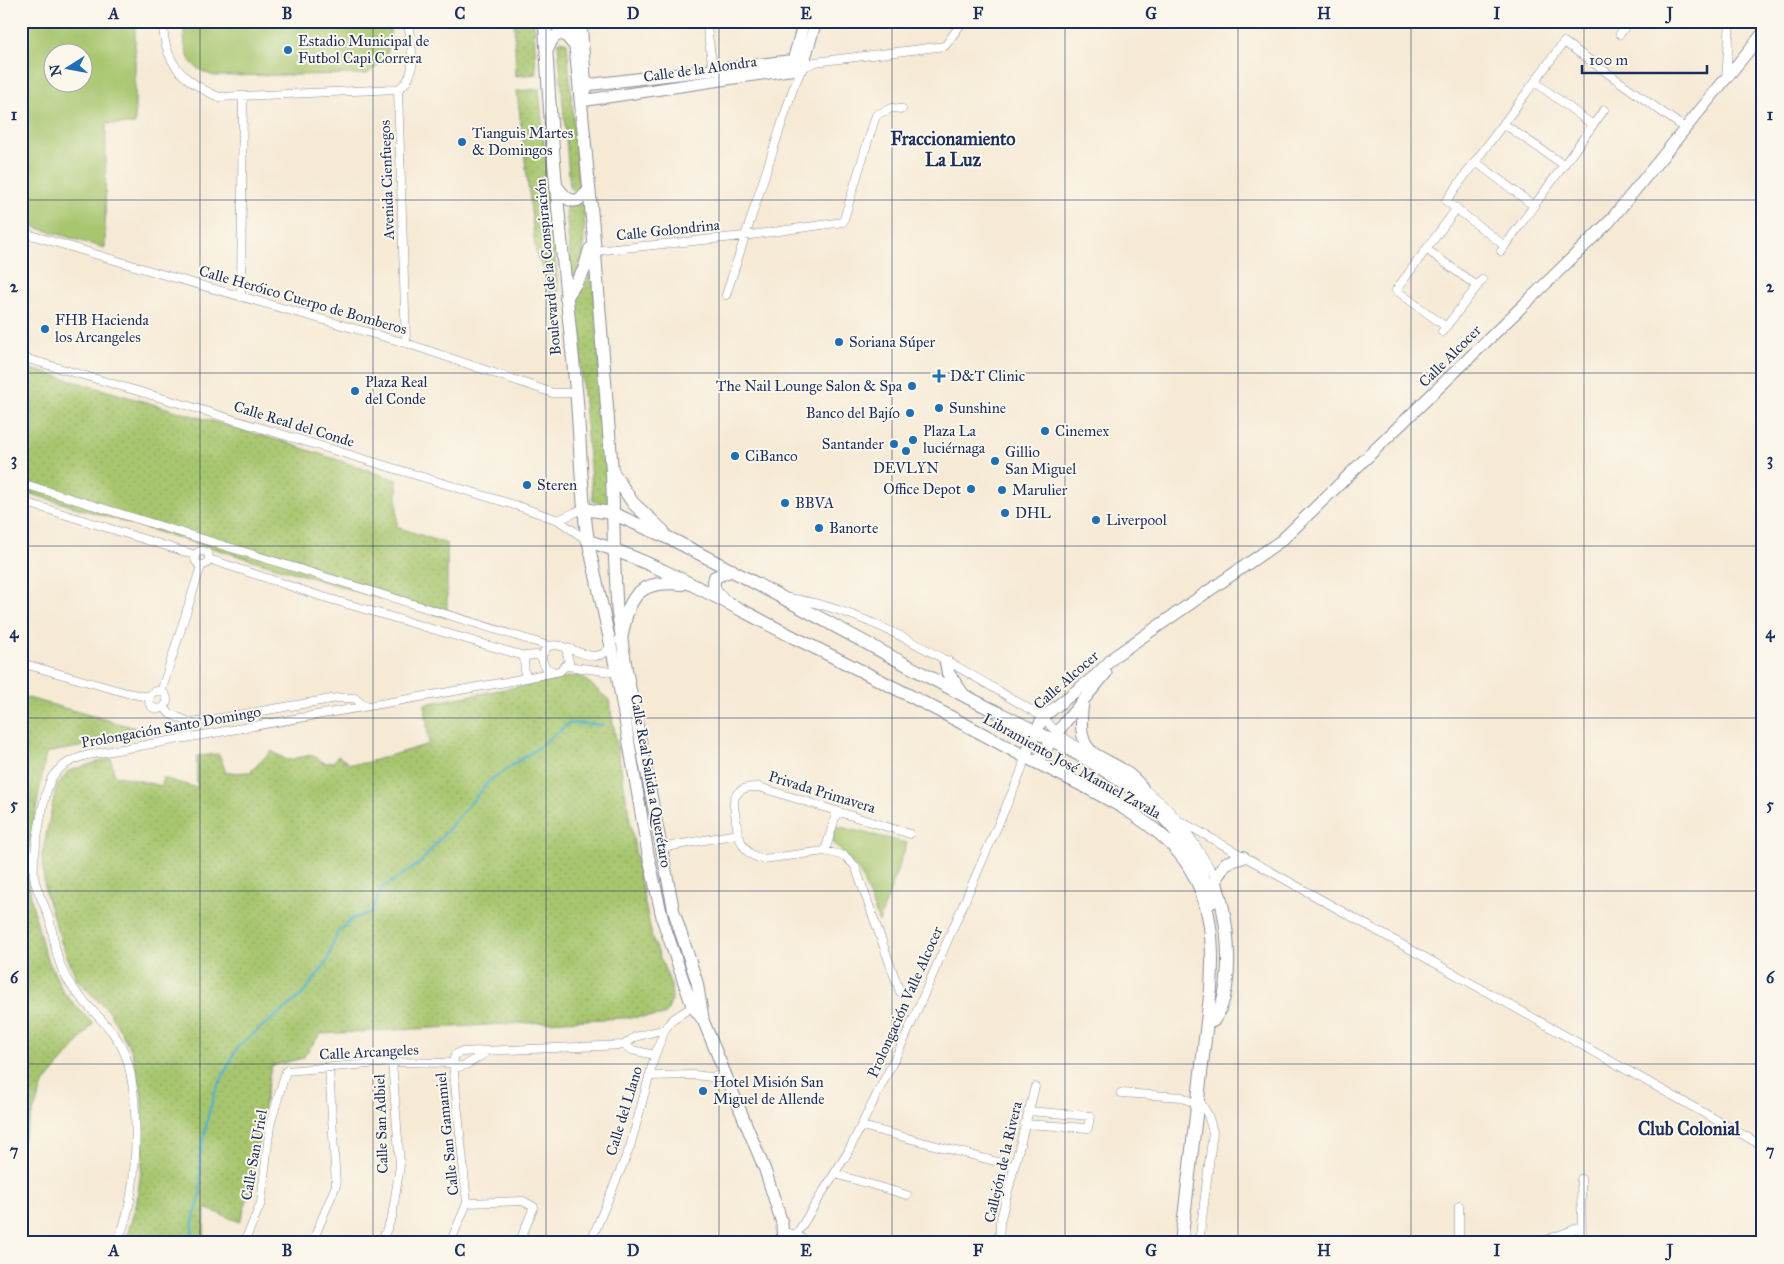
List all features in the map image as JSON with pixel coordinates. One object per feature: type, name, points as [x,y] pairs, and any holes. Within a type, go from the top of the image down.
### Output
[{"type":"main road","name":"Boulevard de la Conspiración","points":[[545,21],[566,298],[576,393],[583,509],[588,540]]},
{"type":"main road","points":[[572,21],[593,228],[612,471],[614,548]]},
{"type":"main road","points":[[546,53],[554,36],[559,34],[565,34],[575,46]]},
{"type":"main road","points":[[557,187],[564,196],[576,201],[582,199],[589,190]]},
{"type":"main road","points":[[566,298],[584,270],[593,228]]},
{"type":"main road","points":[[612,471],[633,503],[674,540]]},
{"type":"main road","points":[[583,509],[612,513],[674,540]]},
{"type":"main road","name":"Libramiento José Manuel Zavala","points":[[588,540],[614,548],[690,585],[1037,761],[1155,829],[1186,863],[1198,886],[1210,918],[1214,948],[1212,988],[1185,1243]]},
{"type":"main road","name":"Libramiento José Manuel Zavala","points":[[674,540],[782,596],[963,695],[1035,731],[1055,737],[1135,792],[1169,822],[1184,840],[1206,881],[1215,915],[1219,949],[1213,1021],[1199,1104],[1181,1243]]},
{"type":"main road","points":[[724,602],[716,592],[713,584],[715,577],[732,570]]},
{"type":"main road","points":[[616,642],[632,598],[640,591],[658,584],[690,585]]},
{"type":"main road","points":[[946,662],[948,673],[963,695]]},
{"type":"main road","points":[[1213,1021],[1220,1011],[1227,966],[1225,925],[1216,878],[1226,864],[1243,857]]},
{"type":"street","points":[[163,21],[163,40],[173,64],[195,87],[219,97],[398,89],[406,85],[412,72],[408,21]]},
{"type":"street","points":[[580,21],[587,100],[587,167]]},
{"type":"street","points":[[706,21],[713,69]]},
{"type":"street","points":[[801,64],[804,21]]},
{"type":"street","points":[[726,295],[792,89],[816,21]]},
{"type":"street","name":"Calle de la Alondra","points":[[586,85],[713,69],[801,64],[945,46],[963,21]]},
{"type":"street","points":[[1620,34],[1628,21]]},
{"type":"street","points":[[1726,79],[1730,21]]},
{"type":"street","name":"Calle Alcocer","points":[[1025,756],[1043,717],[1096,675],[1116,656],[1282,540],[1609,222],[1762,34]]},
{"type":"street","points":[[1604,110],[1503,248],[1457,208],[1446,201],[1564,42],[1686,129]]},
{"type":"street","name":"Calle de la Alondra","points":[[587,100],[691,86],[801,64]]},
{"type":"street","points":[[690,72],[691,86]]},
{"type":"street","points":[[1535,82],[1593,125]]},
{"type":"street","name":"Avenida Cienfuegos","points":[[398,89],[406,344]]},
{"type":"street","points":[[241,297],[243,97]]},
{"type":"street","name":"Calle Golondrina","points":[[594,251],[744,236],[843,222],[876,115],[892,108],[902,109]]},
{"type":"street","points":[[1504,124],[1564,165]]},
{"type":"street","points":[[1476,162],[1534,206]]},
{"type":"street","points":[[1426,249],[1480,283],[1444,330],[1396,290],[1426,249],[1457,208]]},
{"type":"street","name":"Calle Heróico Cuerpo de Bomberos","points":[[21,232],[406,344],[553,393],[576,393]]},
{"type":"street","name":"Calle Real del Conde","points":[[21,358],[182,404],[558,520],[588,540]]},
{"type":"street","points":[[21,483],[549,646],[558,645],[566,649],[601,655],[607,652],[616,642]]},
{"type":"street","points":[[21,501],[194,555],[203,551],[209,555],[209,559]]},
{"type":"street","points":[[558,520],[583,509]]},
{"type":"street","name":"Calle Real Salida a Querétaro","points":[[588,540],[616,642],[674,912],[697,982],[697,1004]]},
{"type":"street","name":"Calle Real Salida a Querétaro","points":[[614,548],[616,642]]},
{"type":"street","points":[[194,555],[195,561],[201,566]]},
{"type":"street","points":[[161,692],[201,566],[205,565],[209,559]]},
{"type":"street","points":[[209,559],[320,596],[524,656],[536,655],[542,659],[547,668],[555,672],[567,666],[622,673]]},
{"type":"street","points":[[782,596],[818,602],[858,616],[946,662],[1043,717],[1055,737],[1142,787],[1157,798],[1182,822],[1763,1146]]},
{"type":"street","points":[[535,676],[549,646]]},
{"type":"street","points":[[566,649],[569,658],[567,666]]},
{"type":"street","points":[[524,656],[525,678]]},
{"type":"street","name":"Calle Alcocer","points":[[1037,761],[1105,675],[1116,656]]},
{"type":"street","points":[[21,663],[127,693],[150,697]]},
{"type":"street","name":"Prolongación Santo Domingo","points":[[116,1243],[122,1233],[130,1204],[134,1159],[133,1079],[126,1055],[115,1034],[68,980],[57,959],[50,920],[36,889],[35,860],[46,790],[52,777],[61,766],[73,759],[88,755],[555,672]]},
{"type":"street","name":"Calle Real Salida a Querétaro","points":[[622,673],[648,854],[663,921],[765,1170],[783,1237]]},
{"type":"street","points":[[150,697],[156,691],[161,692],[167,698],[164,707]]},
{"type":"street","points":[[150,697],[151,706],[159,709],[164,707]]},
{"type":"street","points":[[164,707],[170,714],[192,723],[337,698],[355,698],[365,707]]},
{"type":"street","points":[[1083,702],[1080,731],[1088,750],[1134,777],[1142,787]]},
{"type":"street","name":"Prolongación Valle Alcocer","points":[[796,1235],[862,1126],[905,1038],[1022,772],[1025,756]]},
{"type":"street","points":[[1022,772],[1037,761]]},
{"type":"street","name":"Privada Primavera","points":[[900,992],[854,866],[846,856],[825,851],[763,859],[755,858],[744,848],[737,834],[735,796],[749,787],[759,787],[910,834]]},
{"type":"street","points":[[825,851],[837,811]]},
{"type":"street","points":[[1182,822],[1216,878]]},
{"type":"street","points":[[661,848],[737,834]]},
{"type":"street","name":"Calle del Llano","points":[[590,1243],[630,1147],[655,1055],[666,1029],[673,1019],[697,1004]]},
{"type":"street","name":"Calle Arcangeles","points":[[453,1063],[455,1056],[460,1052],[624,1045],[635,1037],[666,1029]]},
{"type":"street","name":"Calle Arcangeles","points":[[624,1045],[632,1050],[655,1055]]},
{"type":"street","name":"Calle Arcangeles","points":[[286,1071],[392,1062],[453,1063],[458,1067],[489,1051]]},
{"type":"street","name":"Calle San Adbiel","points":[[381,1243],[392,1217],[400,1165],[392,1062]]},
{"type":"street","name":"Calle San Gamamiel","points":[[450,1243],[467,1203],[453,1063]]},
{"type":"street","points":[[312,1243],[336,1185],[329,1068]]},
{"type":"street","name":"Calle San Uriel","points":[[244,1243],[261,1203],[270,1125],[286,1071]]},
{"type":"street","points":[[650,1076],[694,1075],[711,1077],[725,1074]]},
{"type":"street","name":"Callejón de la Rivera","points":[[999,1243],[1000,1222],[1035,1087]]},
{"type":"street","points":[[1121,1092],[1182,1096],[1199,1104],[1208,1115],[1212,1132],[1199,1243]]},
{"type":"street","points":[[1024,1124],[1088,1128],[1090,1116],[1028,1111]]},
{"type":"street","points":[[862,1126],[1013,1166]]},
{"type":"street","points":[[834,1174],[907,1195]]},
{"type":"street","points":[[1581,1179],[1582,1243]]},
{"type":"street","name":"Calle San Gamamiel","points":[[467,1203],[523,1202],[534,1207],[519,1243]]},
{"type":"street","points":[[1459,1206],[1459,1243]]},
{"type":"street","points":[[1538,1243],[1581,1227]]},
{"type":"street","points":[[783,1237],[796,1235],[810,1243]]},
{"type":"green space","points":[[21,21],[135,21],[135,124],[106,124],[105,248],[21,223]]},
{"type":"green space","name":"Estadio Municipal de Futbol Capi Correra","points":[[184,21],[390,21],[390,39],[388,52],[385,57],[367,74],[214,76],[197,68],[191,62],[184,40]]},
{"type":"green space","points":[[514,21],[534,21],[536,74],[516,76]]},
{"type":"green space","points":[[561,40],[567,43],[579,188],[576,191],[570,188],[558,43]]},
{"type":"green space","points":[[539,89],[558,291],[556,299],[551,299],[545,271],[537,258],[517,91]]},
{"type":"green space","points":[[585,200],[583,257],[573,283],[565,201]]},
{"type":"green space","points":[[593,267],[608,504],[593,501],[574,294],[586,284]]},
{"type":"green space","points":[[21,366],[284,442],[397,480],[397,527],[447,544],[447,618],[21,491]]},
{"type":"green space","points":[[580,675],[609,700],[652,937],[671,985],[672,1000],[666,1014],[660,1016],[320,1034],[303,1058],[271,1066],[249,1194],[240,1222],[205,1208],[204,1243],[125,1243],[137,1201],[143,1156],[142,1094],[131,1049],[109,1012],[77,980],[61,942],[45,891],[42,855],[56,788],[68,771],[111,758],[114,775],[162,786],[163,778],[197,788],[197,756],[219,754],[226,773],[250,772],[271,751],[287,760],[312,755],[325,763],[333,762],[338,756],[350,764],[365,763],[429,744],[425,704]]},
{"type":"green space","points":[[21,696],[154,733],[46,753],[26,866],[31,899],[44,951],[63,992],[93,1024],[43,1085],[21,1145]]},
{"type":"green space","points":[[836,826],[907,843],[879,922],[860,872],[832,841]]},
{"type":"waterway","points":[[191,1243],[193,1221],[201,1193],[200,1157],[208,1116],[215,1092],[238,1046],[301,996],[327,962],[337,933],[353,918],[371,913],[382,888],[419,864],[489,781],[542,745],[569,723],[603,725]]},
{"type":"place","name":"Estadio Municipal de Futbol Capi Correra","points":[[288,50]]},
{"type":"place","name":"Tianguis Martes & Domingos","points":[[462,142]]},
{"type":"place","name":"FHB Hacienda los Arcangeles","points":[[45,329]]},
{"type":"place","name":"Soriana Súper","points":[[839,342]]},
{"type":"place","name":"D&T Clinic","points":[[939,376]]},
{"type":"place","name":"The Nail Lounge Salon & Spa","points":[[912,386]]},
{"type":"place","name":"Plaza Real del Conde","points":[[355,391]]},
{"type":"place","name":"Sunshine","points":[[939,408]]},
{"type":"place","name":"Banco del Bajío","points":[[910,413]]},
{"type":"place","name":"Cinemex","points":[[1045,431]]},
{"type":"place","name":"Plaza La luciérnaga","points":[[913,440]]},
{"type":"place","name":"Santander","points":[[894,444]]},
{"type":"place","name":"DEVLYN","points":[[906,451]]},
{"type":"place","name":"CiBanco","points":[[735,456]]},
{"type":"place","name":"Gillio San Miguel","points":[[995,461]]},
{"type":"place","name":"Steren","points":[[527,485]]},
{"type":"place","name":"Office Depot","points":[[971,489]]},
{"type":"place","name":"Marulier","points":[[1002,490]]},
{"type":"place","name":"BBVA","points":[[785,503]]},
{"type":"place","name":"DHL","points":[[1005,513]]},
{"type":"place","name":"Liverpool","points":[[1096,520]]},
{"type":"place","name":"Banorte","points":[[819,528]]},
{"type":"place","name":"Hotel Misión San Miguel de Allende","points":[[703,1091]]},
{"type":"district","name":"Fraccionamiento La Luz","points":[[953,149]]},
{"type":"district","name":"Club Colonial","points":[[1689,1129]]}]
